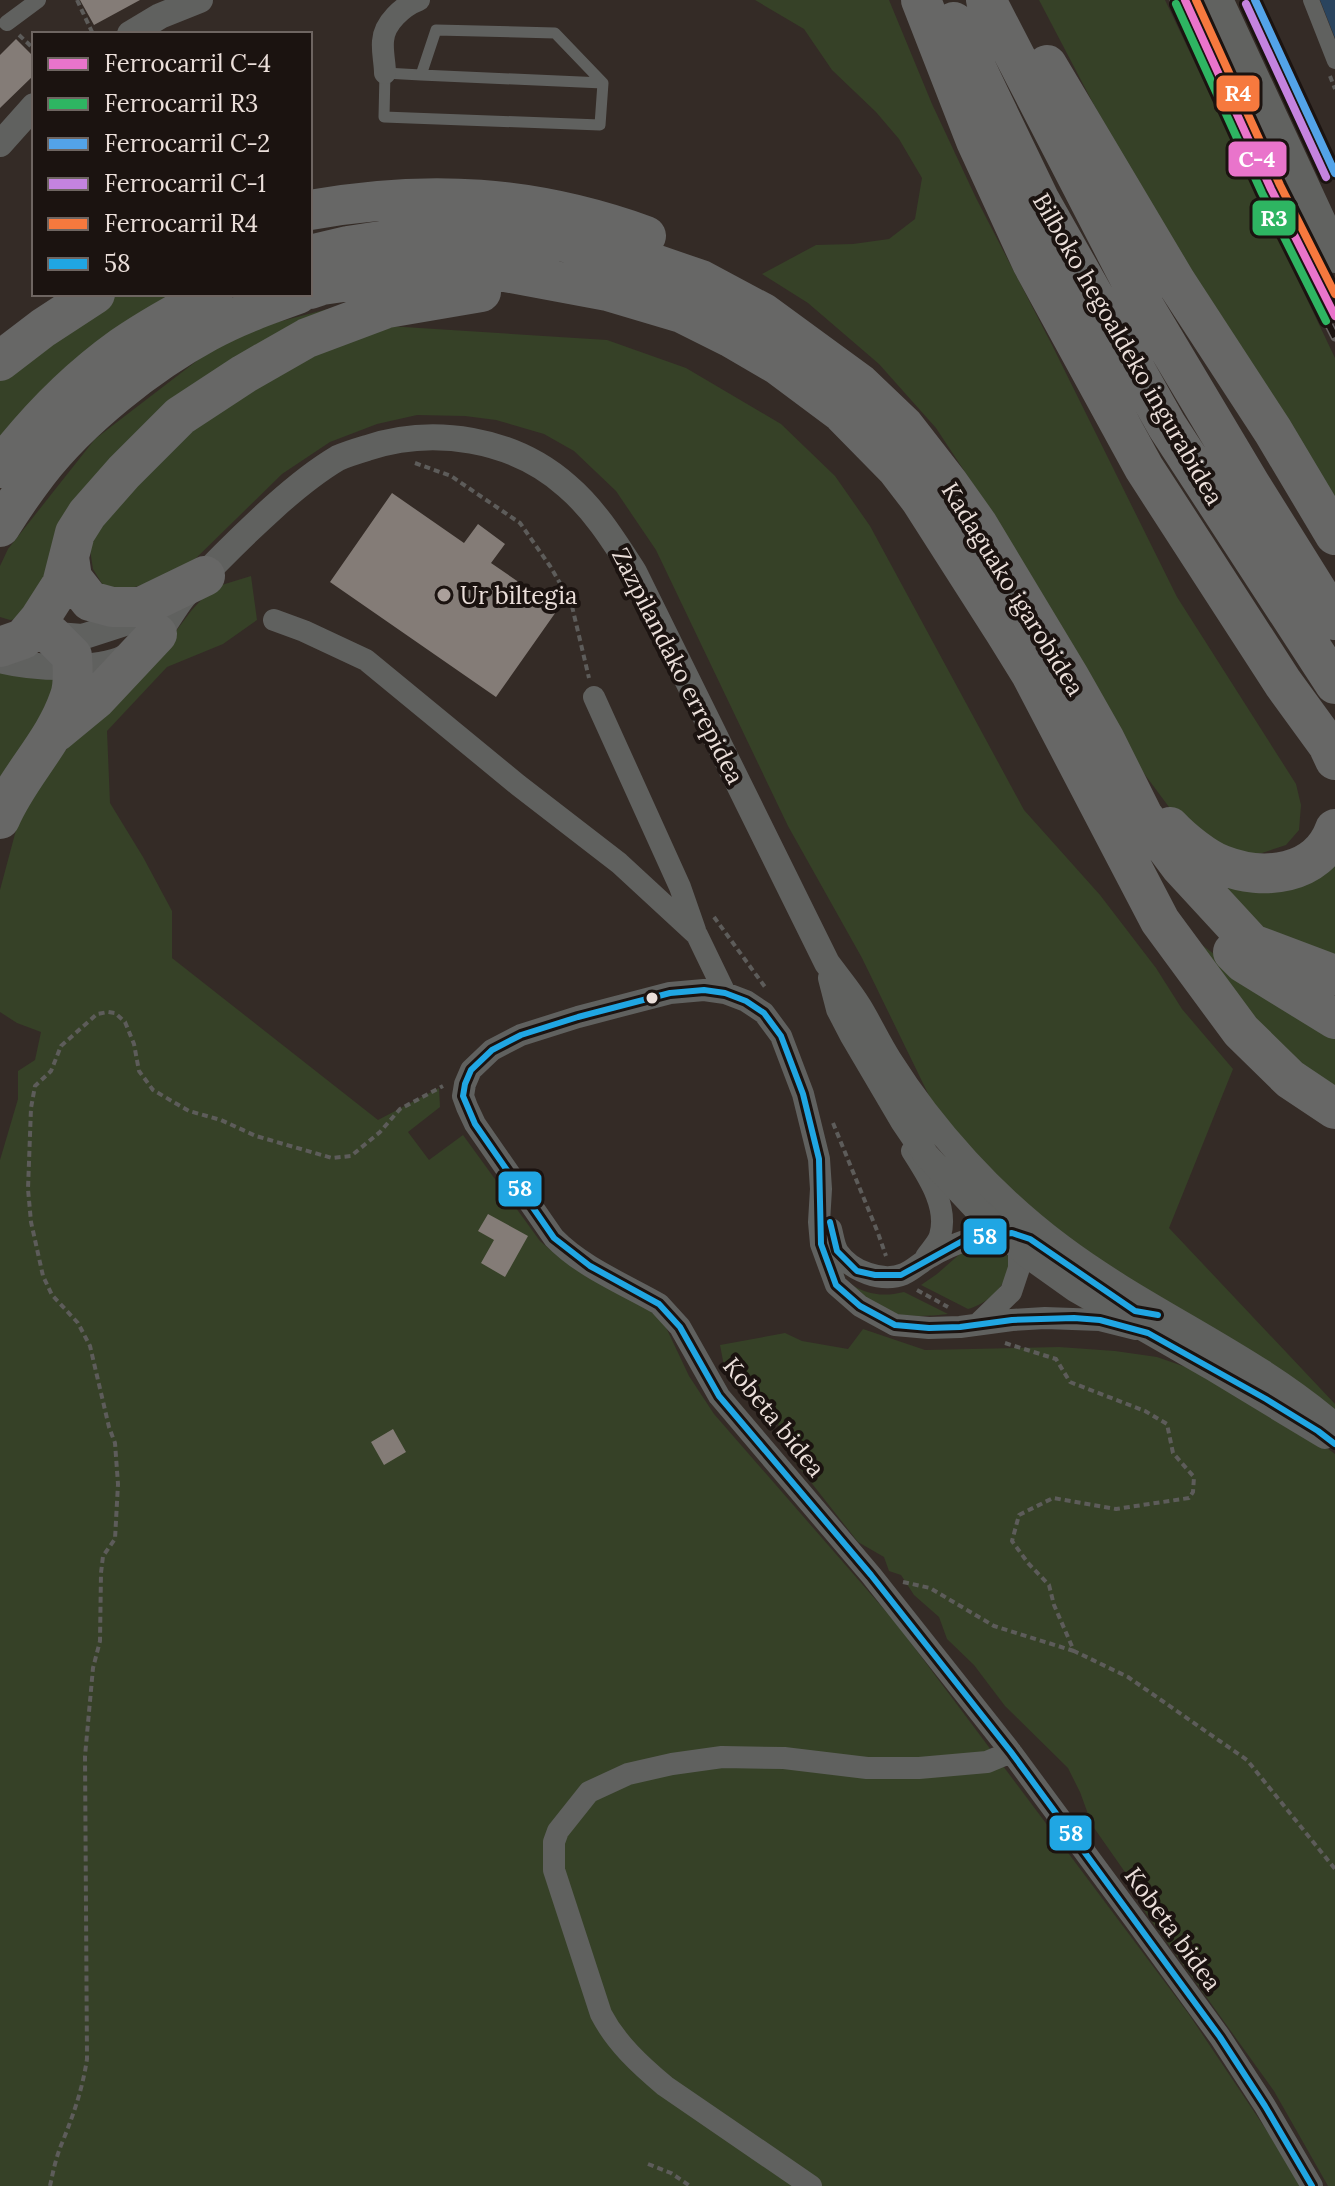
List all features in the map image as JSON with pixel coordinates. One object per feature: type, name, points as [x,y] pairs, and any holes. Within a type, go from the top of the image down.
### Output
[{"type":"highway","points":[[921,0],[976,141],[1032,263],[1144,468],[1335,760]]},
{"type":"highway","name":"Bilboko hegoaldeko ingurabidea","points":[[944,0],[1039,199],[1167,426],[1335,684]]},
{"type":"highway","points":[[988,4],[1034,44],[1176,282],[1273,431],[1335,535]]},
{"type":"highway","name":"Bilboko hegoaldeko ingurabidea","points":[[988,4],[1145,308],[1335,620]]},
{"type":"highway","points":[[312,210],[357,201],[411,198],[516,202],[570,213],[644,235],[706,263],[756,291],[796,319],[818,352]]},
{"type":"highway","name":"Kadaguako igarobidea","points":[[312,255],[407,237],[509,234],[637,258],[701,280],[763,313],[860,384],[904,426],[978,525],[1104,738]]},
{"type":"highway","name":"Kadaguako igarobidea","points":[[312,288],[384,276],[500,271],[608,291],[682,313],[730,337],[778,365],[841,412],[897,469],[920,499],[1036,686]]},
{"type":"highway","points":[[0,819],[7,802],[50,737],[70,698],[31,642],[39,620],[62,584],[75,533],[87,514],[124,472],[180,416],[307,338],[387,308],[552,279]]},
{"type":"highway","points":[[0,361],[92,296]]},
{"type":"highway","points":[[0,468],[20,442],[80,381],[122,347],[209,296]]},
{"type":"highway","points":[[0,527],[40,469],[74,432],[119,392],[163,359],[209,331],[293,296]]},
{"type":"highway","points":[[69,557],[72,578],[90,601],[112,607],[141,607],[193,587]]},
{"type":"highway","points":[[50,737],[96,699],[157,634]]},
{"type":"highway","points":[[1036,686],[1175,894],[1244,963],[1335,1019]]},
{"type":"highway","points":[[1036,686],[1160,921],[1241,1031],[1290,1079],[1335,1109]]},
{"type":"highway","points":[[1104,738],[1145,800],[1179,836],[1220,864],[1260,874],[1287,873],[1313,860],[1331,839],[1335,829]]},
{"type":"highway","points":[[1104,738],[1143,816],[1181,867],[1252,944],[1335,975]]},
{"type":"main road","points":[[1216,0],[1335,256]]},
{"type":"street","points":[[3,26],[38,0]]},
{"type":"street","points":[[133,32],[160,16],[200,0]]},
{"type":"street","points":[[385,73],[383,38],[390,23],[407,5],[419,0]]},
{"type":"street","points":[[1311,0],[1335,61]]},
{"type":"street","points":[[0,144],[32,108]]},
{"type":"street","name":"Zazpilandako errepidea","points":[[31,642],[82,637],[158,613],[193,587],[275,507],[340,457],[388,441],[425,436],[459,438],[498,447],[524,458],[567,485],[609,533],[634,572],[827,963]]},
{"type":"street","name":"Zazpilandako errepidea","points":[[31,642],[92,666],[124,658],[157,634],[193,587]]},
{"type":"street","points":[[274,620],[366,660],[619,863],[697,935]]},
{"type":"street","name":"Zazpilandako errepidea","points":[[0,660],[18,665],[31,642]]},
{"type":"street","points":[[594,697],[725,993]]},
{"type":"street","points":[[827,963],[839,1009],[884,1089],[926,1155],[982,1215],[1075,1289],[1255,1366],[1335,1426]]},
{"type":"street","points":[[827,963],[857,1004],[889,1060],[943,1132],[990,1184],[1061,1247],[1158,1325],[1335,1444]]},
{"type":"street","points":[[465,1084],[471,1070],[492,1050],[521,1035],[670,993],[704,990],[725,993],[746,1001],[764,1013],[781,1036],[803,1094],[819,1159],[821,1244],[836,1285],[860,1306],[895,1325],[929,1328],[1074,1318],[1158,1325]]},
{"type":"street","name":"Kobeta bidea","points":[[465,1084],[463,1096],[475,1124],[554,1238],[579,1259],[659,1304],[669,1313],[719,1396],[871,1575],[1011,1752],[1220,2037],[1312,2186]]},
{"type":"street","points":[[884,1089],[904,1139],[925,1171],[941,1211],[940,1237],[923,1261]]},
{"type":"street","points":[[943,1132],[949,1160],[1002,1216],[1019,1268],[1011,1292],[978,1324]]},
{"type":"street","points":[[821,1189],[837,1251],[857,1271],[901,1275],[966,1239],[1011,1238]]},
{"type":"street","points":[[811,2186],[665,2086],[643,2068],[610,2032],[601,2014],[554,1870],[554,1842],[558,1831],[589,1792],[628,1774],[672,1764],[722,1757],[769,1757],[867,1768],[919,1768],[987,1762],[1011,1752]]},
{"type":"lane","points":[[421,75],[436,30],[555,33],[603,83],[600,125],[384,117],[385,73],[421,75],[603,83]]},
{"type":"path","points":[[77,0],[92,32]]},
{"type":"path","points":[[402,462],[417,463],[451,476],[520,523],[571,602],[594,697]]},
{"type":"path","points":[[50,2186],[60,2146],[72,2121],[83,2085],[87,2059],[85,1756],[93,1668],[100,1641],[103,1556],[115,1539],[118,1484],[115,1443],[90,1346],[78,1323],[52,1295],[43,1276],[31,1222],[28,1189],[31,1108],[35,1086],[51,1071],[61,1046],[97,1014],[108,1012],[115,1013],[125,1022],[134,1044],[139,1071],[153,1090],[189,1111],[221,1120],[256,1136],[332,1158],[344,1158],[360,1150],[400,1109],[439,1088],[455,1082],[465,1084]]},
{"type":"path","points":[[909,1285],[957,1312]]},
{"type":"path","points":[[1005,1343],[1056,1359],[1070,1382],[1145,1411],[1167,1424],[1173,1453],[1194,1477],[1193,1492],[1189,1498],[1116,1509],[1053,1498],[1019,1515],[1012,1541],[1049,1585],[1054,1605],[1074,1651]]},
{"type":"path","points":[[871,1575],[930,1588],[994,1626],[1074,1651],[1128,1677],[1247,1760],[1335,1869]]},
{"type":"path","points":[[648,2164],[671,2173],[690,2186]]},
{"type":"green space","points":[[755,0],[889,0],[932,104],[976,198],[1177,597],[1296,784],[1301,805],[1299,830],[1286,845],[1262,853],[1235,855],[1203,841],[1169,807],[1134,760],[996,519],[936,428],[879,364],[808,303],[762,274],[816,245],[889,239],[915,219],[922,178],[899,139],[832,70],[804,29]]},
{"type":"green space","points":[[1039,0],[1165,0],[1335,358],[1335,502],[1190,272],[1094,105]]},
{"type":"green space","points":[[109,296],[175,296],[0,440],[0,371]]},
{"type":"green space","points":[[366,299],[272,341],[50,566],[20,619],[0,617],[0,566],[8,549],[95,439],[220,343],[278,322]]},
{"type":"green space","points":[[388,326],[607,340],[686,368],[781,424],[835,476],[870,526],[1024,810],[1100,895],[1156,968],[1182,1009],[1233,1069],[1169,1228],[1335,1404],[1335,1418],[1060,1236],[976,1158],[937,1112],[862,958],[788,826],[656,550],[616,491],[574,451],[544,434],[496,420],[417,415],[377,424],[330,442],[282,474],[188,566],[167,578],[124,590],[104,587],[93,569],[89,543],[105,514],[206,415],[305,353]]},
{"type":"green space","points":[[251,576],[257,620],[223,644],[167,667],[107,731],[110,803],[172,911],[172,958],[378,1120],[439,1088],[440,1107],[408,1132],[429,1160],[463,1135],[540,1241],[561,1259],[663,1321],[689,1376],[714,1414],[896,1623],[1188,2013],[1300,2186],[0,2186],[0,1160],[18,1099],[18,1071],[35,1060],[41,1032],[17,1023],[0,1012],[0,890],[20,815],[51,767],[164,647],[212,588]]},
{"type":"green space","points":[[0,672],[59,679],[0,797]]},
{"type":"green space","points":[[1335,856],[1335,958],[1263,929],[1218,878]]},
{"type":"green space","points":[[1186,933],[1335,1035],[1335,1095],[1258,1031]]},
{"type":"green space","points":[[993,1246],[1007,1252],[1007,1271],[1000,1288],[977,1306],[968,1309],[921,1285],[962,1252]]},
{"type":"green space","points":[[849,1283],[875,1294],[904,1292],[948,1314],[917,1316],[875,1308]]},
{"type":"green space","points":[[863,1329],[925,1350],[1059,1347],[1157,1357],[1197,1371],[1300,1428],[1335,1454],[1335,2186],[1328,2186],[1274,2091],[1143,1909],[1134,1885],[1092,1825],[1068,1768],[1005,1706],[974,1665],[947,1639],[939,1617],[914,1595],[901,1575],[889,1571],[884,1557],[858,1542],[780,1443],[779,1415],[762,1396],[740,1391],[724,1366],[720,1345],[785,1333],[802,1341],[848,1349]]},
{"type":"water","points":[[1320,0],[1335,0],[1335,38]]},
{"type":"building","points":[[80,0],[140,0],[94,25]]},
{"type":"building","points":[[16,39],[32,55],[32,77],[0,108],[0,55]]},
{"type":"building","name":"Ur biltegia","points":[[392,493],[464,543],[478,524],[505,544],[491,563],[558,609],[496,697],[330,582]]},
{"type":"building","points":[[488,1214],[528,1236],[505,1277],[481,1263],[494,1240],[478,1231]]},
{"type":"building","points":[[393,1429],[406,1452],[384,1465],[371,1442]]},
{"type":"railway","points":[[1174,0],[1262,191],[1335,337]]},
{"type":"rail line","name":"C-4","points":[[1185,0],[1271,189],[1335,316]]},
{"type":"rail line","name":"R4","points":[[1196,0],[1280,185],[1335,294]]},
{"type":"rail line","name":"C-2","points":[[1255,0],[1335,173]]},
{"type":"rail line","name":"R3","points":[[1176,4],[1262,193],[1326,321]]},
{"type":"rail line","name":"C-1","points":[[1246,4],[1326,177]]},
{"type":"transit line","name":"58","points":[[1312,2186],[1220,2037],[1011,1752],[871,1575],[719,1396],[680,1327],[659,1304],[590,1266],[554,1238],[475,1124],[463,1096],[465,1084],[471,1070],[492,1050],[521,1035],[578,1017],[670,993],[704,990],[725,993],[746,1001],[764,1013],[781,1036],[803,1094],[819,1159],[821,1244],[836,1285],[860,1306],[895,1325],[960,1327],[1012,1320],[1074,1318],[1100,1320],[1148,1333],[1266,1399],[1335,1444]]},
{"type":"transit line","name":"58","points":[[830,1222],[837,1251],[857,1271],[901,1275],[966,1239],[1012,1233],[1030,1239],[1135,1311],[1158,1315]]},
{"type":"place","name":"Ur biltegia","points":[[444,595]]}]
